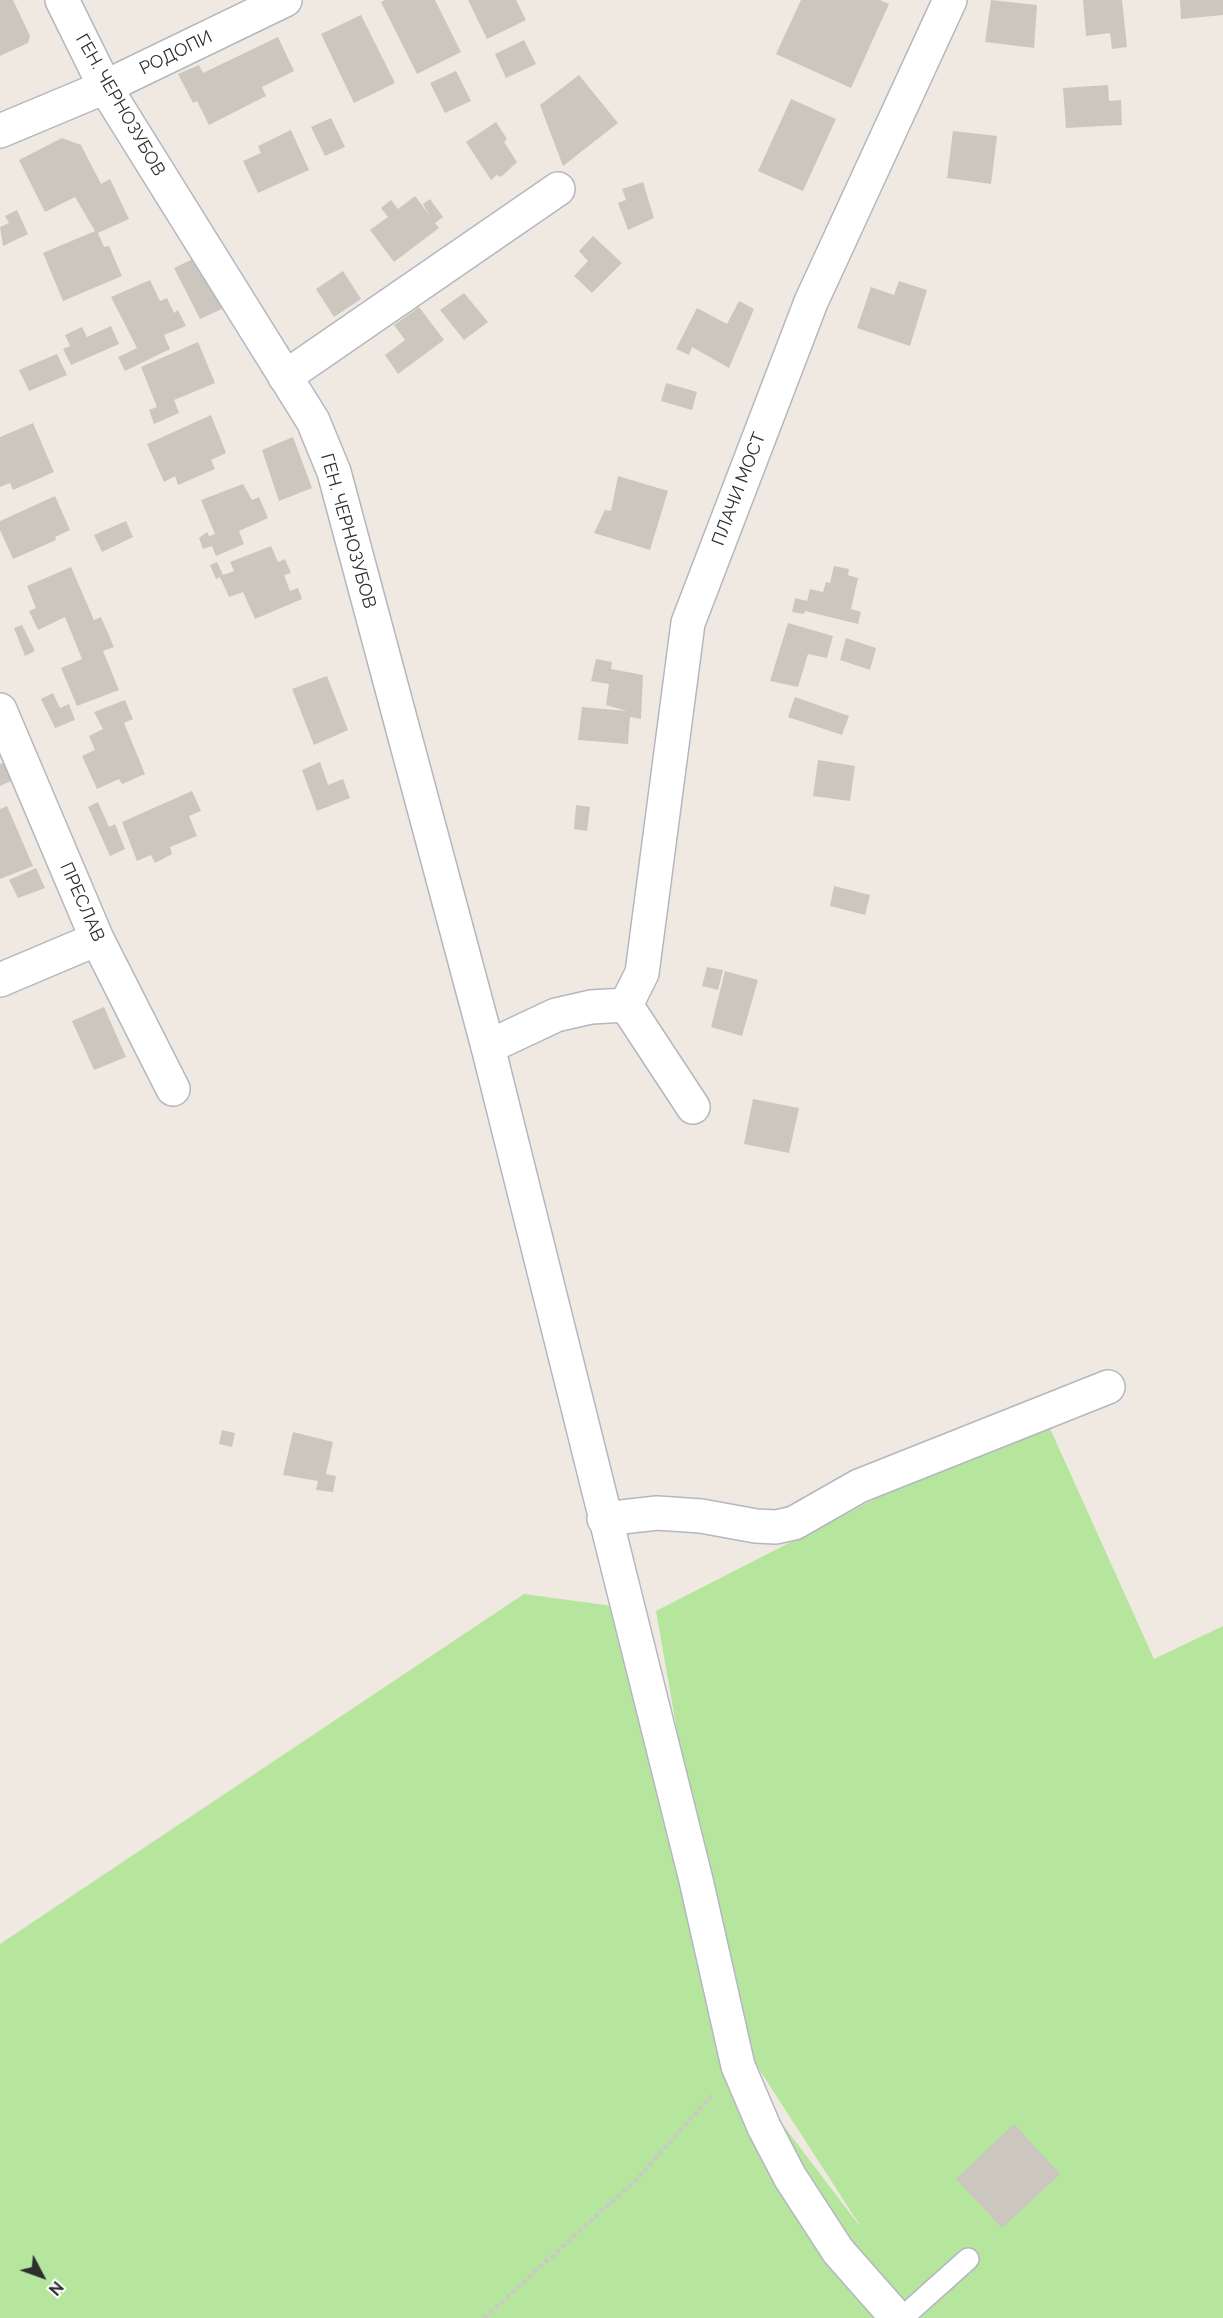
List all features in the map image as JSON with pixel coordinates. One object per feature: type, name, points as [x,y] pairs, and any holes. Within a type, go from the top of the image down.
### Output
[{"type":"street","name":"ГЕН. ЧЕРНОЗУБОВ","points":[[62,0],[105,87],[313,421],[334,472],[488,1047],[604,1519],[696,1880],[738,2066],[764,2127],[790,2177],[838,2251],[897,2318]]},
{"type":"street","name":"РОДОПИ","points":[[0,131],[105,87],[285,0]]},
{"type":"street","name":"ПЛАЧИ МОСТ","points":[[626,1005],[642,973],[688,623],[811,302],[950,0]]},
{"type":"street","points":[[285,377],[558,189]]},
{"type":"street","name":"ПРЕСЛАВ","points":[[0,710],[97,939],[172,1089]]},
{"type":"street","points":[[0,980],[97,939]]},
{"type":"street","points":[[488,1047],[556,1016],[591,1007],[626,1005],[693,1107]]},
{"type":"street","points":[[604,1519],[657,1513],[701,1516],[756,1526],[776,1527],[794,1523],[859,1486],[1108,1387]]},
{"type":"lane","points":[[902,2318],[968,2259]]},
{"type":"path","points":[[484,2318],[637,2179],[738,2066]]},
{"type":"green space","points":[[1043,1413],[1154,1659],[1223,1626],[1223,2318],[0,2318],[0,1944],[524,1594],[627,1608],[727,2015],[656,1611]],"holes":[[[728,2021],[859,2224],[738,2066]]]},
{"type":"building","points":[[0,0],[13,0],[30,36],[28,43],[0,56]]},
{"type":"building","points":[[385,0],[435,0],[461,52],[417,74],[381,2]]},
{"type":"building","points":[[468,0],[516,0],[526,20],[487,39]]},
{"type":"building","points":[[801,0],[880,0],[889,4],[851,88],[776,54]]},
{"type":"building","points":[[991,0],[1037,5],[1034,48],[985,42]]},
{"type":"building","points":[[1083,0],[1122,0],[1127,47],[1112,49],[1110,33],[1086,36]]},
{"type":"building","points":[[1180,0],[1223,0],[1223,15],[1181,19]]},
{"type":"building","points":[[361,15],[395,83],[354,103],[321,34]]},
{"type":"building","points":[[278,37],[294,71],[262,87],[266,96],[209,125],[197,101],[193,103],[178,74],[199,65],[203,73]]},
{"type":"building","points":[[524,40],[536,64],[506,78],[495,54]]},
{"type":"building","points":[[456,71],[471,101],[445,113],[430,83]]},
{"type":"building","points":[[579,75],[618,123],[563,166],[540,105]]},
{"type":"building","points":[[1108,85],[1109,101],[1121,100],[1122,125],[1066,128],[1063,88]]},
{"type":"building","points":[[791,99],[836,119],[803,191],[758,171]]},
{"type":"building","points":[[331,118],[345,147],[325,156],[311,127]]},
{"type":"building","points":[[496,122],[507,139],[504,142],[517,162],[501,177],[497,175],[491,180],[466,142]]},
{"type":"building","points":[[291,130],[309,170],[258,193],[243,161],[261,153],[258,146]]},
{"type":"building","points":[[953,131],[997,136],[991,184],[947,178]]},
{"type":"building","points":[[62,138],[81,145],[101,184],[110,179],[129,219],[98,233],[104,247],[109,246],[122,276],[63,301],[43,253],[95,231],[75,197],[45,212],[19,160]]},
{"type":"building","points":[[643,182],[654,218],[628,230],[618,203],[626,200],[622,189]]},
{"type":"building","points":[[415,196],[430,216],[423,204],[430,199],[443,217],[435,223],[439,228],[394,262],[370,230],[388,217],[381,208],[391,200],[398,209]]},
{"type":"building","points":[[17,210],[28,234],[3,246],[0,227],[9,223],[5,216]]},
{"type":"building","points":[[593,236],[622,263],[592,293],[574,276],[588,261],[579,251]]},
{"type":"building","points":[[207,252],[237,302],[200,319],[174,268]]},
{"type":"building","points":[[343,271],[361,299],[334,317],[316,289]]},
{"type":"building","points":[[150,280],[160,301],[167,298],[174,313],[178,310],[186,326],[164,335],[170,349],[125,371],[118,357],[137,348],[111,297]]},
{"type":"building","points":[[899,281],[927,290],[910,346],[857,328],[871,287],[894,295]]},
{"type":"building","points":[[464,293],[488,322],[464,340],[440,310]]},
{"type":"building","points":[[739,301],[754,309],[729,368],[692,347],[689,355],[676,349],[697,308],[727,324]]},
{"type":"building","points":[[419,307],[444,340],[398,374],[385,355],[405,340],[394,325]]},
{"type":"building","points":[[111,326],[119,344],[71,365],[63,349],[70,346],[65,335],[82,327],[87,337]]},
{"type":"building","points":[[198,342],[215,383],[174,400],[179,413],[154,424],[149,410],[157,407],[141,367]]},
{"type":"building","points":[[57,354],[67,375],[29,391],[19,370]]},
{"type":"building","points":[[666,383],[697,392],[692,410],[661,401]]},
{"type":"building","points":[[211,415],[226,453],[211,460],[215,469],[178,485],[175,476],[164,482],[147,444]]},
{"type":"building","points":[[33,423],[54,472],[13,490],[10,483],[0,487],[0,437]]},
{"type":"building","points":[[293,437],[312,488],[279,501],[262,450]]},
{"type":"building","points":[[618,476],[668,491],[650,550],[594,533],[605,510],[611,511]]},
{"type":"building","points":[[243,484],[252,500],[259,497],[268,518],[239,531],[244,544],[216,556],[212,546],[203,549],[199,538],[207,532],[209,536],[215,534],[201,500]]},
{"type":"building","points":[[55,496],[70,530],[55,537],[56,540],[13,559],[0,530],[0,521]]},
{"type":"building","points":[[126,521],[133,537],[102,552],[94,535]]},
{"type":"building","points":[[271,546],[278,562],[285,559],[291,573],[284,575],[290,591],[298,588],[302,599],[255,619],[243,592],[229,597],[220,577],[216,579],[210,565],[217,562],[223,575],[234,571],[230,562]]},
{"type":"building","points":[[834,566],[849,569],[848,575],[858,578],[851,609],[861,612],[858,624],[805,611],[804,614],[792,612],[795,598],[807,601],[810,589],[823,592],[826,582],[830,583]]},
{"type":"building","points":[[71,567],[94,620],[101,617],[114,647],[103,651],[119,690],[77,706],[61,668],[82,659],[65,617],[38,630],[29,611],[36,608],[27,586]]},
{"type":"building","points":[[788,623],[833,636],[827,658],[808,654],[798,687],[770,681]]},
{"type":"building","points":[[22,625],[35,651],[25,656],[14,628]]},
{"type":"building","points":[[846,638],[876,648],[870,670],[840,660]]},
{"type":"building","points":[[596,659],[612,662],[611,669],[643,675],[641,719],[630,717],[628,744],[578,740],[582,707],[627,711],[606,705],[609,684],[591,681]]},
{"type":"building","points":[[327,676],[348,730],[314,745],[292,689]]},
{"type":"building","points":[[53,693],[60,708],[69,704],[75,720],[55,728],[41,699]]},
{"type":"building","points":[[795,697],[849,716],[842,735],[788,717]]},
{"type":"building","points":[[125,700],[133,719],[124,723],[145,774],[122,784],[119,779],[97,789],[82,756],[95,750],[89,736],[103,729],[94,712]]},
{"type":"building","points":[[10,759],[18,778],[0,786],[0,764]]},
{"type":"building","points":[[818,760],[855,766],[850,801],[813,796]]},
{"type":"building","points":[[320,762],[328,785],[343,779],[350,798],[317,811],[302,770]]},
{"type":"building","points":[[192,791],[201,811],[189,816],[197,836],[170,847],[172,854],[155,863],[151,855],[137,861],[122,822]]},
{"type":"building","points":[[98,802],[109,827],[115,824],[125,849],[110,856],[88,807]]},
{"type":"building","points":[[576,805],[590,807],[587,831],[574,829]]},
{"type":"building","points":[[7,806],[33,866],[0,879],[0,809]]},
{"type":"building","points":[[36,868],[45,888],[18,898],[9,880]]},
{"type":"building","points":[[834,886],[870,895],[865,915],[830,906]]},
{"type":"building","points":[[707,967],[723,970],[718,990],[702,986]]},
{"type":"building","points":[[725,971],[758,980],[742,1036],[711,1027]]},
{"type":"building","points":[[104,1007],[126,1057],[94,1070],[72,1021]]},
{"type":"building","points":[[753,1099],[799,1108],[789,1153],[744,1144]]},
{"type":"building","points":[[222,1430],[235,1433],[232,1447],[219,1444]]},
{"type":"building","points":[[293,1432],[333,1442],[326,1474],[336,1476],[333,1492],[316,1490],[318,1481],[283,1475]]},
{"type":"building","points":[[1014,2124],[1060,2174],[1002,2228],[956,2179]]}]
